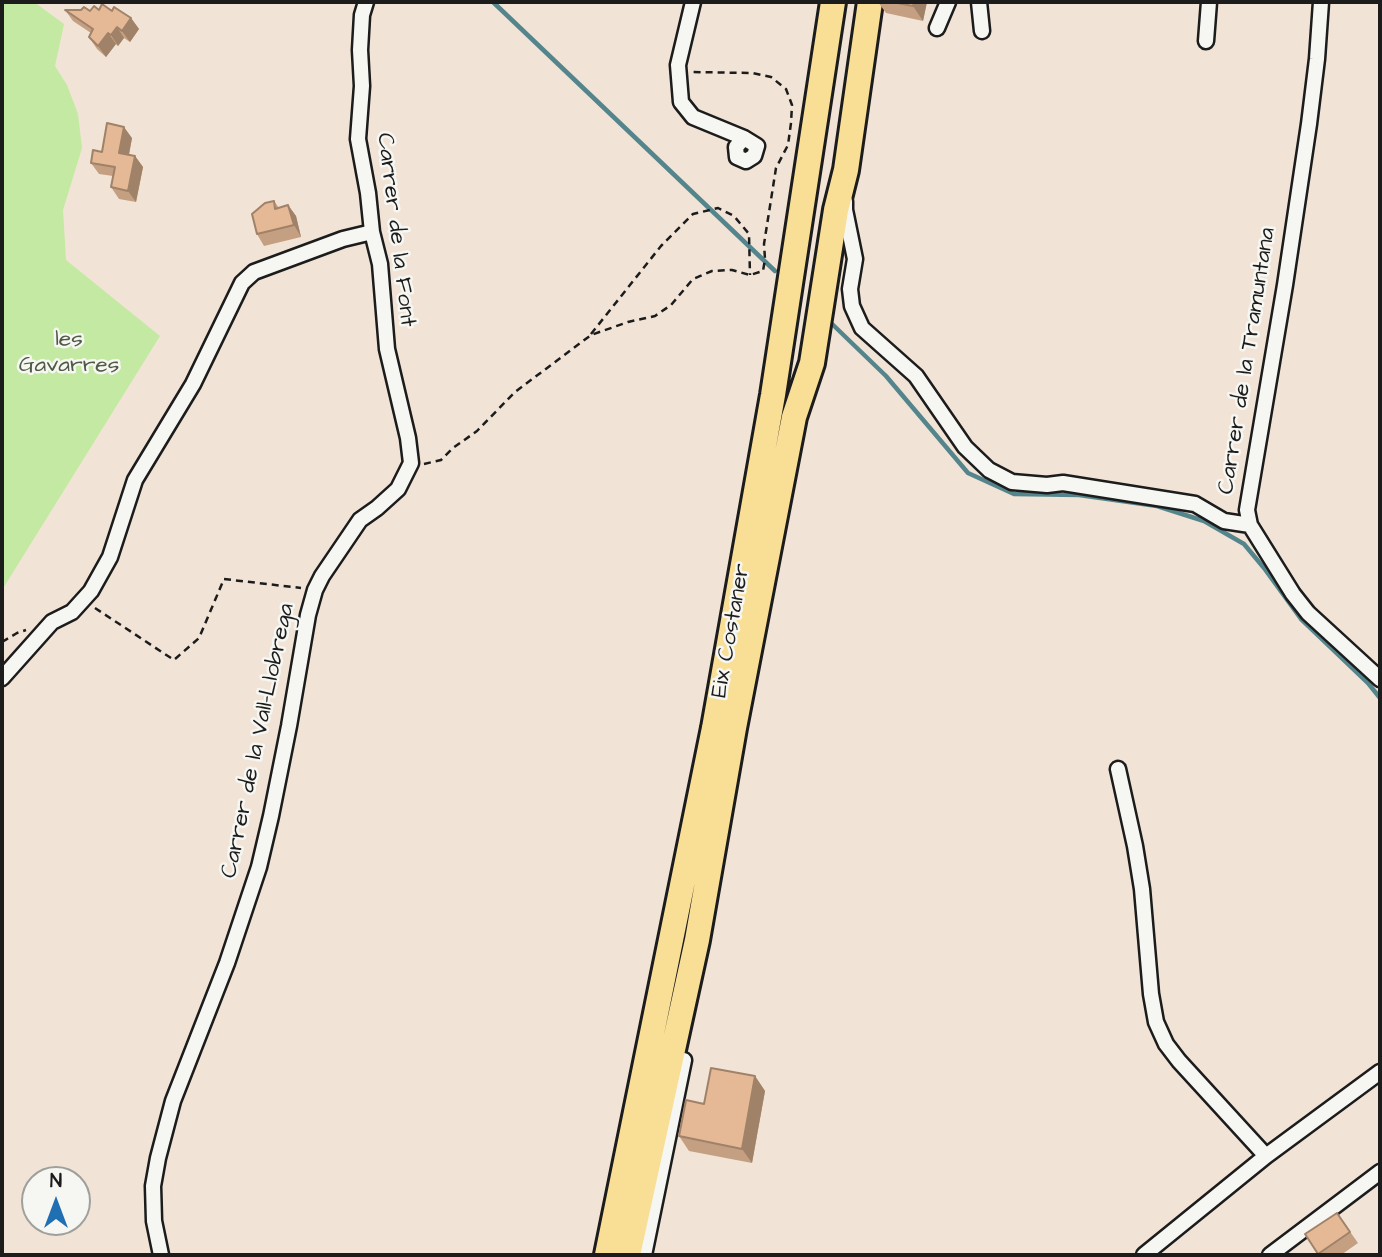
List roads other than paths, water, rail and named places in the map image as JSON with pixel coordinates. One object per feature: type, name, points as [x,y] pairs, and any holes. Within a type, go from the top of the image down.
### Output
[{"type":"highway","points":[[774,395],[769,366],[807,113],[809,58],[817,2]]},
{"type":"highway","name":"Eix Costaner","points":[[607,1255],[717,715],[774,395],[833,2]]},
{"type":"highway","points":[[628,1255],[697,940],[794,417],[853,2]]},
{"type":"highway","points":[[794,417],[812,363],[836,210],[846,170],[870,2]]},
{"type":"highway","points":[[597,1255],[675,884],[700,799]]},
{"type":"highway","points":[[684,1060],[697,940]]},
{"type":"street","name":"Carrer de la Font","points":[[366,2],[362,15],[362,86],[358,139],[372,232],[380,264],[387,349],[408,438],[411,463]]},
{"type":"street","points":[[693,2],[678,65],[681,102],[693,117],[744,138]]},
{"type":"street","points":[[937,28],[948,2]]},
{"type":"street","points":[[979,2],[982,31]]},
{"type":"street","points":[[1206,41],[1209,2]]},
{"type":"street","name":"Carrer de la Tramuntana","points":[[1321,2],[1309,124],[1247,510],[1250,525],[1293,594],[1308,613],[1380,680]]},
{"type":"street","points":[[846,170],[845,210],[855,258],[850,289],[852,306],[862,328],[916,376],[965,447],[989,470],[1012,482],[1047,485],[1063,483],[1195,505],[1224,521],[1250,525]]},
{"type":"street","points":[[2,678],[52,622],[72,612],[91,592],[110,557],[135,480],[193,384],[242,283],[254,272],[343,239],[372,232]]},
{"type":"street","name":"Carrer de la Vall-Llobrega","points":[[162,1255],[154,1221],[153,1186],[158,1158],[173,1101],[227,962],[259,867],[287,737],[307,615],[322,576],[360,520],[398,489],[411,463]]},
{"type":"street","points":[[1118,769],[1142,889],[1152,1001],[1160,1034],[1180,1061],[1266,1156]]},
{"type":"street","points":[[643,1255],[684,1060]]},
{"type":"street","points":[[1144,1255],[1266,1156],[1380,1073]]},
{"type":"street","points":[[1270,1255],[1380,1172]]},
{"type":"waterway","points":[[493,2],[775,271]]},
{"type":"waterway","points":[[830,322],[886,376],[968,473],[1014,494],[1079,495],[1157,506],[1204,521],[1244,544],[1301,619],[1368,683],[1380,698]]},
{"type":"park label","name":"les Gavarres","points":[[69,353]]}]
